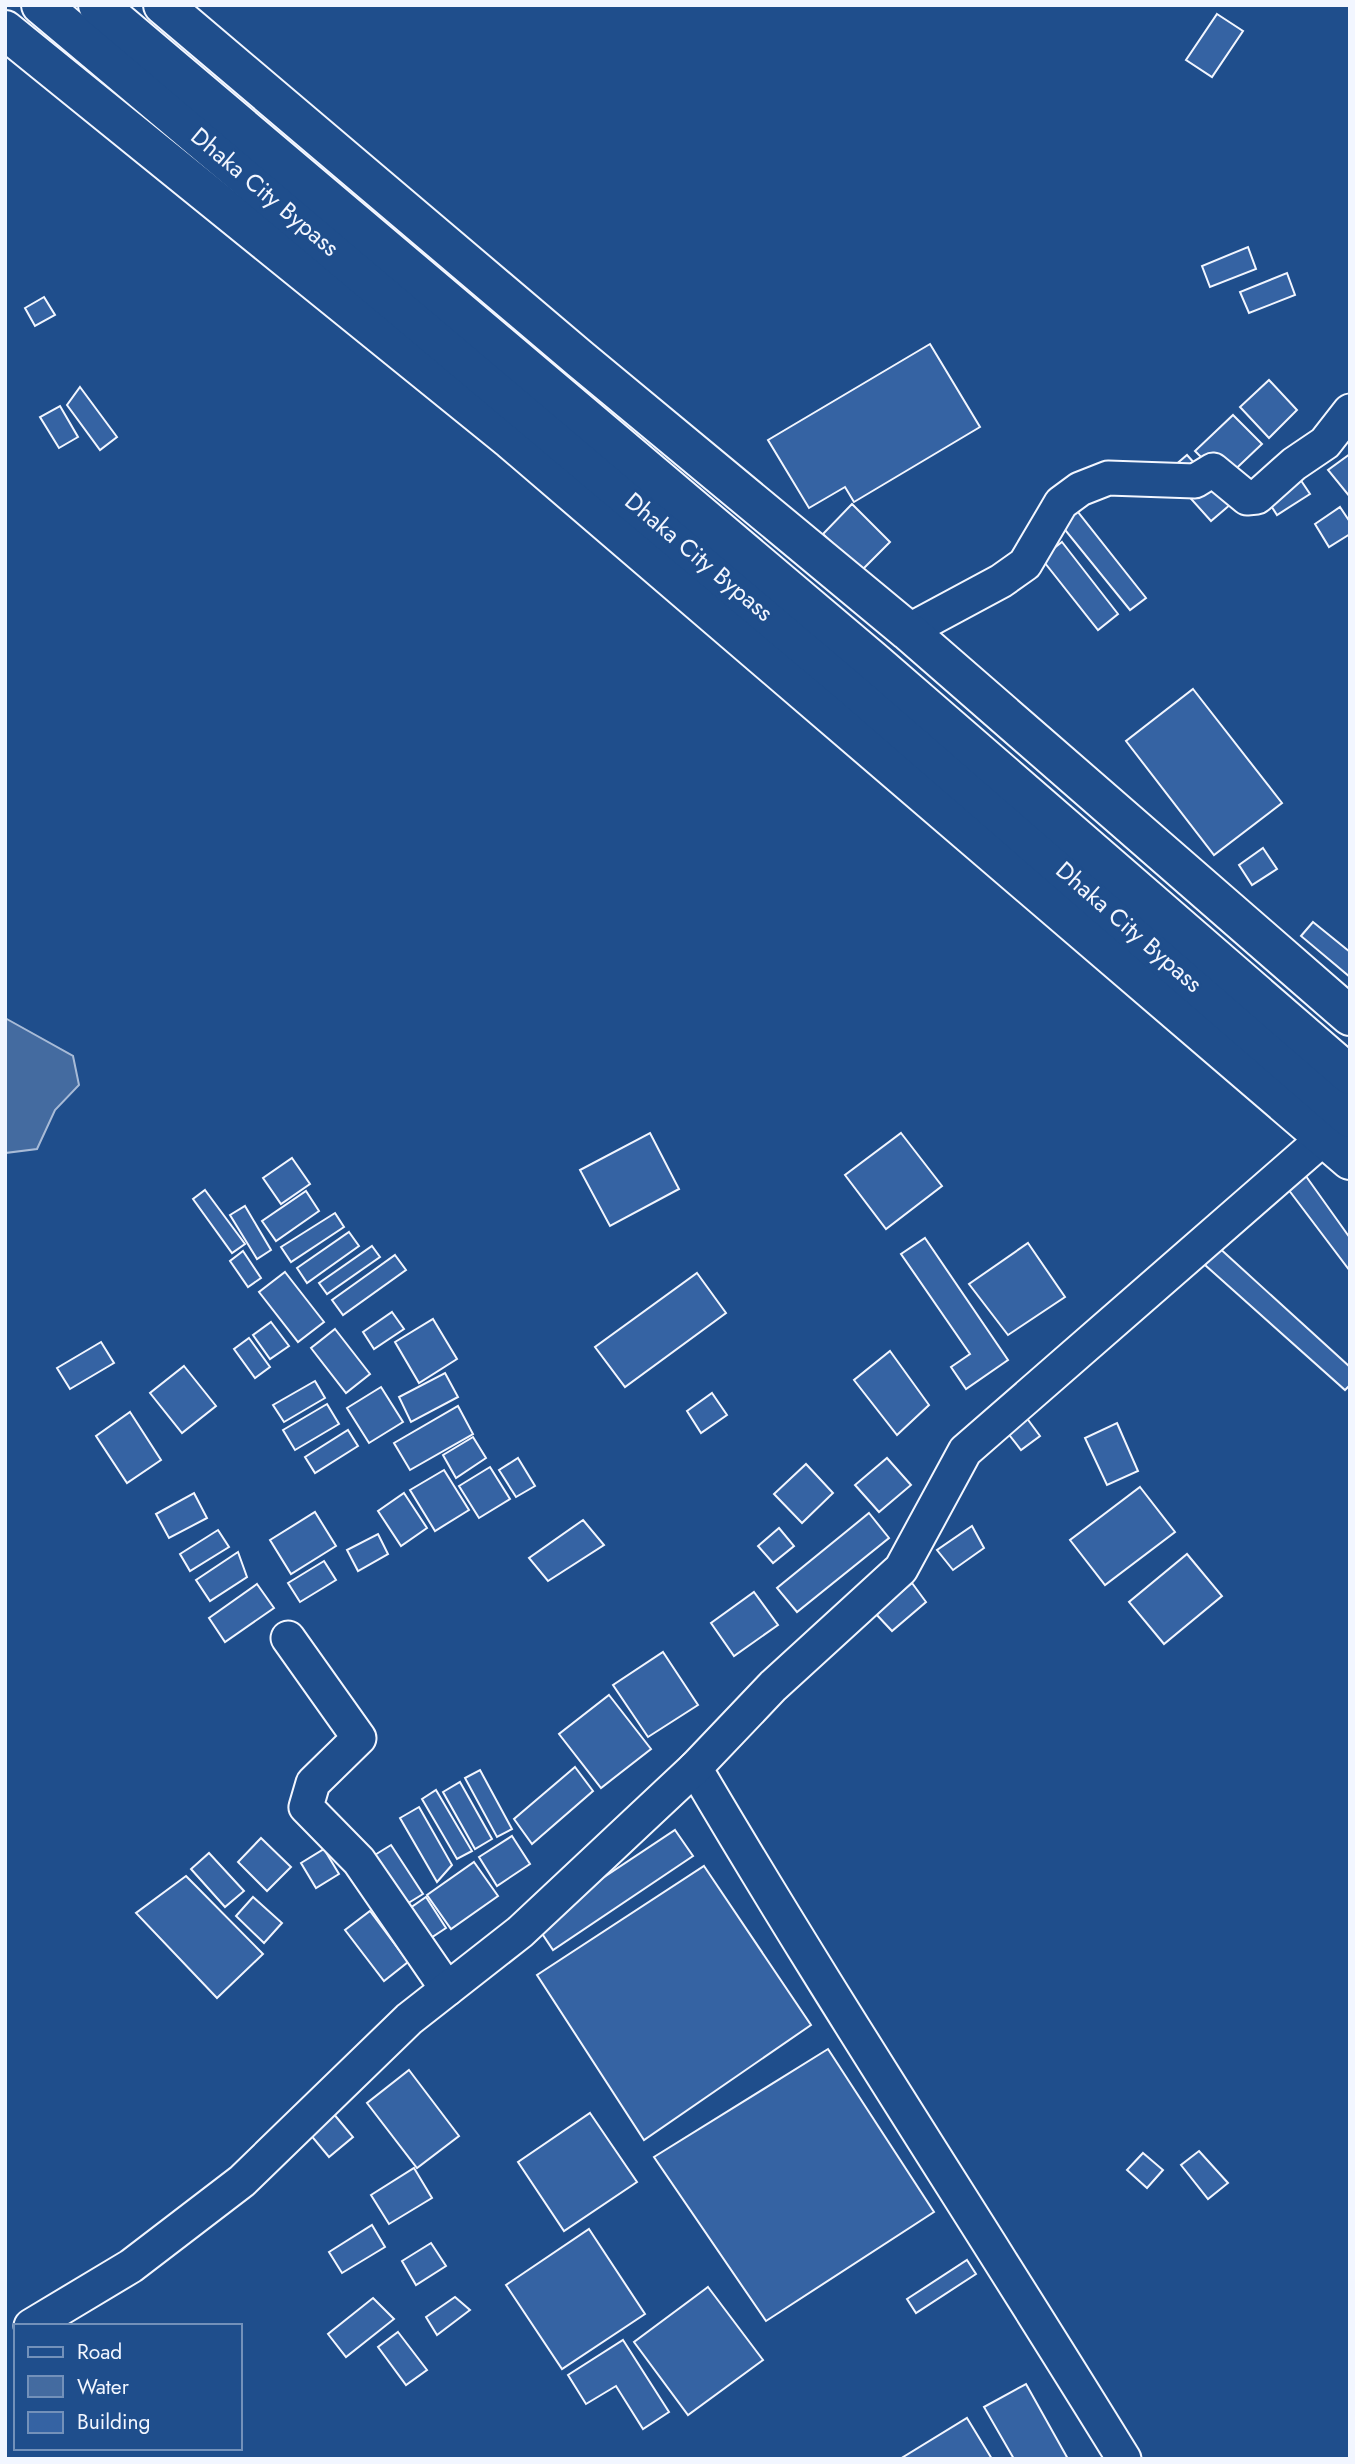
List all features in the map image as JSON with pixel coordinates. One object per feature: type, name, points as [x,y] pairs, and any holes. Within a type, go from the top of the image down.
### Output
[{"type":"main road","name":"Dhaka City Bypass","points":[[41,5],[837,673],[1341,1138]]},
{"type":"main road","name":"Dhaka City Bypass","points":[[98,5],[872,660],[1350,1075]]},
{"type":"main road","points":[[163,5],[580,359],[908,631],[1350,1017]]},
{"type":"main road","points":[[5,30],[511,440],[1341,1138]]},
{"type":"street","points":[[908,631],[1001,581],[1025,564],[1061,503],[1080,489],[1108,478],[1195,481],[1213,470],[1247,498],[1257,498],[1294,464],[1325,443],[1350,411]]},
{"type":"street","points":[[34,2324],[131,2266],[242,2181],[409,2019],[520,1932],[695,1768],[773,1686],[901,1569],[965,1451],[1341,1138]]},
{"type":"street","points":[[288,1638],[359,1738],[313,1783],[306,1807],[359,1861],[447,1989]]},
{"type":"street","points":[[695,1768],[787,1924],[963,2197],[1124,2459]]},
{"type":"water","points":[[5,1018],[73,1056],[79,1085],[55,1110],[37,1149],[5,1153]]},
{"type":"building","points":[[1217,14],[1243,31],[1212,77],[1186,60]]},
{"type":"building","points":[[1248,247],[1256,269],[1210,287],[1202,266]]},
{"type":"building","points":[[1287,273],[1295,295],[1249,313],[1240,292]]},
{"type":"building","points":[[44,297],[55,315],[35,326],[25,308]]},
{"type":"building","points":[[930,344],[980,427],[854,502],[845,487],[809,508],[768,440]]},
{"type":"building","points":[[1269,380],[1297,410],[1269,438],[1240,407]]},
{"type":"building","points":[[80,387],[117,437],[100,450],[67,405]]},
{"type":"building","points":[[60,406],[78,437],[59,448],[40,417]]},
{"type":"building","points":[[1233,415],[1262,444],[1224,480],[1195,451]]},
{"type":"building","points":[[1350,454],[1350,497],[1328,470]]},
{"type":"building","points":[[1187,455],[1231,504],[1211,521],[1167,472]]},
{"type":"building","points":[[1300,479],[1310,494],[1277,515],[1268,501]]},
{"type":"building","points":[[852,504],[890,542],[861,571],[823,534]]},
{"type":"building","points":[[1074,507],[1146,598],[1130,610],[1057,520]]},
{"type":"building","points":[[1340,507],[1350,522],[1350,534],[1329,547],[1315,524]]},
{"type":"building","points":[[1062,542],[1118,614],[1098,630],[1041,558]]},
{"type":"building","points":[[1193,689],[1282,803],[1214,855],[1126,741]]},
{"type":"building","points":[[1263,848],[1277,869],[1252,885],[1239,865]]},
{"type":"building","points":[[1313,922],[1350,952],[1350,977],[1301,936]]},
{"type":"building","points":[[650,1133],[679,1189],[610,1226],[580,1170]]},
{"type":"building","points":[[901,1133],[942,1186],[886,1229],[845,1175]]},
{"type":"building","points":[[292,1158],[310,1184],[281,1204],[263,1178]]},
{"type":"building","points":[[1303,1172],[1350,1238],[1350,1271],[1285,1185]]},
{"type":"building","points":[[205,1190],[245,1244],[232,1253],[193,1199]]},
{"type":"building","points":[[306,1191],[319,1211],[276,1241],[262,1221]]},
{"type":"building","points":[[245,1206],[271,1250],[257,1259],[230,1215]]},
{"type":"building","points":[[335,1213],[344,1227],[291,1262],[281,1247]]},
{"type":"building","points":[[349,1232],[359,1246],[307,1283],[297,1268]]},
{"type":"building","points":[[925,1238],[1008,1360],[966,1389],[951,1367],[970,1354],[901,1254]]},
{"type":"building","points":[[1028,1243],[1065,1297],[1008,1335],[969,1284]]},
{"type":"building","points":[[1216,1245],[1350,1367],[1350,1385],[1345,1390],[1205,1265]]},
{"type":"building","points":[[372,1246],[380,1257],[327,1294],[319,1283]]},
{"type":"building","points":[[243,1251],[261,1278],[248,1287],[230,1261]]},
{"type":"building","points":[[395,1255],[406,1270],[343,1315],[332,1300]]},
{"type":"building","points":[[285,1272],[324,1322],[298,1342],[259,1292]]},
{"type":"building","points":[[697,1273],[726,1313],[625,1387],[595,1347]]},
{"type":"building","points":[[392,1312],[404,1329],[374,1349],[363,1332]]},
{"type":"building","points":[[433,1319],[457,1359],[419,1383],[395,1342]]},
{"type":"building","points":[[271,1322],[289,1346],[270,1359],[253,1335]]},
{"type":"building","points":[[335,1329],[370,1374],[346,1393],[311,1348]]},
{"type":"building","points":[[249,1338],[270,1367],[255,1378],[234,1349]]},
{"type":"building","points":[[101,1342],[114,1363],[70,1389],[57,1368]]},
{"type":"building","points":[[890,1351],[929,1405],[897,1435],[854,1380]]},
{"type":"building","points":[[184,1366],[216,1406],[182,1433],[150,1393]]},
{"type":"building","points":[[445,1373],[458,1397],[411,1422],[399,1397]]},
{"type":"building","points":[[315,1381],[325,1398],[284,1422],[273,1405]]},
{"type":"building","points":[[381,1387],[403,1422],[369,1443],[347,1408]]},
{"type":"building","points":[[712,1393],[727,1415],[701,1433],[687,1411]]},
{"type":"building","points":[[327,1404],[339,1424],[295,1450],[283,1430]]},
{"type":"building","points":[[458,1406],[473,1434],[410,1470],[394,1443]]},
{"type":"building","points":[[130,1412],[161,1460],[127,1483],[96,1436]]},
{"type":"building","points":[[1023,1413],[1040,1436],[1021,1450],[1003,1427]]},
{"type":"building","points":[[1117,1423],[1138,1471],[1107,1485],[1085,1438]]},
{"type":"building","points":[[348,1430],[358,1446],[315,1473],[305,1457]]},
{"type":"building","points":[[473,1437],[486,1458],[456,1478],[443,1455]]},
{"type":"building","points":[[518,1458],[535,1486],[516,1497],[499,1470]]},
{"type":"building","points":[[887,1458],[911,1485],[879,1512],[855,1485]]},
{"type":"building","points":[[806,1464],[833,1493],[802,1523],[774,1494]]},
{"type":"building","points":[[490,1467],[510,1499],[479,1518],[459,1486]]},
{"type":"building","points":[[444,1470],[469,1510],[435,1531],[410,1490]]},
{"type":"building","points":[[1140,1487],[1175,1532],[1105,1585],[1070,1540]]},
{"type":"building","points":[[194,1493],[207,1518],[169,1538],[156,1514]]},
{"type":"building","points":[[404,1493],[427,1528],[401,1546],[378,1511]]},
{"type":"building","points":[[315,1512],[336,1546],[291,1574],[270,1540]]},
{"type":"building","points":[[869,1513],[889,1538],[797,1612],[777,1588]]},
{"type":"building","points":[[583,1520],[604,1545],[548,1581],[529,1558]]},
{"type":"building","points":[[972,1526],[984,1548],[953,1570],[937,1550]]},
{"type":"building","points":[[779,1528],[794,1546],[773,1563],[758,1546]]},
{"type":"building","points":[[218,1530],[229,1547],[190,1571],[180,1554]]},
{"type":"building","points":[[378,1534],[388,1554],[358,1571],[347,1550]]},
{"type":"building","points":[[238,1552],[247,1577],[210,1601],[196,1580]]},
{"type":"building","points":[[1187,1554],[1222,1596],[1164,1644],[1129,1602]]},
{"type":"building","points":[[324,1561],[336,1580],[300,1602],[288,1583]]},
{"type":"building","points":[[912,1583],[926,1602],[892,1631],[875,1613]]},
{"type":"building","points":[[257,1584],[274,1608],[225,1642],[209,1618]]},
{"type":"building","points":[[754,1592],[778,1625],[734,1656],[711,1623]]},
{"type":"building","points":[[663,1652],[698,1705],[648,1737],[613,1685]]},
{"type":"building","points":[[609,1695],[651,1749],[601,1788],[559,1734]]},
{"type":"building","points":[[575,1767],[593,1791],[532,1844],[514,1819]]},
{"type":"building","points":[[480,1770],[512,1829],[497,1837],[465,1778]]},
{"type":"building","points":[[460,1782],[492,1839],[475,1849],[443,1792]]},
{"type":"building","points":[[436,1790],[472,1851],[457,1859],[422,1799]]},
{"type":"building","points":[[419,1807],[452,1865],[437,1882],[400,1818]]},
{"type":"building","points":[[675,1830],[693,1856],[553,1950],[535,1923]]},
{"type":"building","points":[[512,1836],[530,1864],[497,1886],[479,1857]]},
{"type":"building","points":[[261,1838],[291,1867],[267,1891],[238,1862]]},
{"type":"building","points":[[391,1845],[423,1894],[397,1910],[365,1861]]},
{"type":"building","points":[[324,1849],[339,1874],[316,1888],[301,1863]]},
{"type":"building","points":[[209,1853],[244,1891],[225,1907],[191,1869]]},
{"type":"building","points":[[474,1862],[498,1896],[451,1929],[427,1895]]},
{"type":"building","points":[[704,1866],[811,2025],[644,2140],[537,1975]]},
{"type":"building","points":[[186,1876],[263,1954],[217,1998],[136,1913]]},
{"type":"building","points":[[253,1897],[282,1923],[264,1943],[236,1916]]},
{"type":"building","points":[[426,1897],[446,1928],[420,1945],[400,1915]]},
{"type":"building","points":[[370,1911],[408,1962],[384,1981],[345,1930]]},
{"type":"building","points":[[828,2049],[934,2212],[766,2321],[654,2157]]},
{"type":"building","points":[[409,2070],[459,2136],[417,2168],[367,2103]]},
{"type":"building","points":[[333,2113],[353,2137],[329,2157],[309,2133]]},
{"type":"building","points":[[590,2113],[637,2182],[564,2231],[518,2162]]},
{"type":"building","points":[[1199,2151],[1228,2183],[1208,2199],[1181,2165]]},
{"type":"building","points":[[1143,2153],[1163,2170],[1147,2188],[1127,2170]]},
{"type":"building","points":[[414,2168],[432,2198],[389,2224],[371,2195]]},
{"type":"building","points":[[372,2225],[385,2247],[342,2273],[329,2252]]},
{"type":"building","points":[[589,2229],[645,2314],[562,2369],[506,2285]]},
{"type":"building","points":[[431,2243],[446,2266],[416,2285],[402,2261]]},
{"type":"building","points":[[967,2260],[976,2274],[916,2313],[907,2299]]},
{"type":"building","points":[[708,2287],[763,2360],[688,2415],[634,2342]]},
{"type":"building","points":[[455,2297],[470,2310],[437,2335],[426,2317]]},
{"type":"building","points":[[373,2298],[394,2319],[346,2357],[328,2334]]},
{"type":"building","points":[[398,2332],[427,2370],[406,2385],[378,2347]]},
{"type":"building","points":[[623,2340],[669,2412],[643,2429],[616,2386],[586,2404],[568,2375]]},
{"type":"building","points":[[1026,2384],[1068,2459],[1014,2459],[984,2407]]},
{"type":"building","points":[[967,2418],[992,2459],[900,2459]]}]
